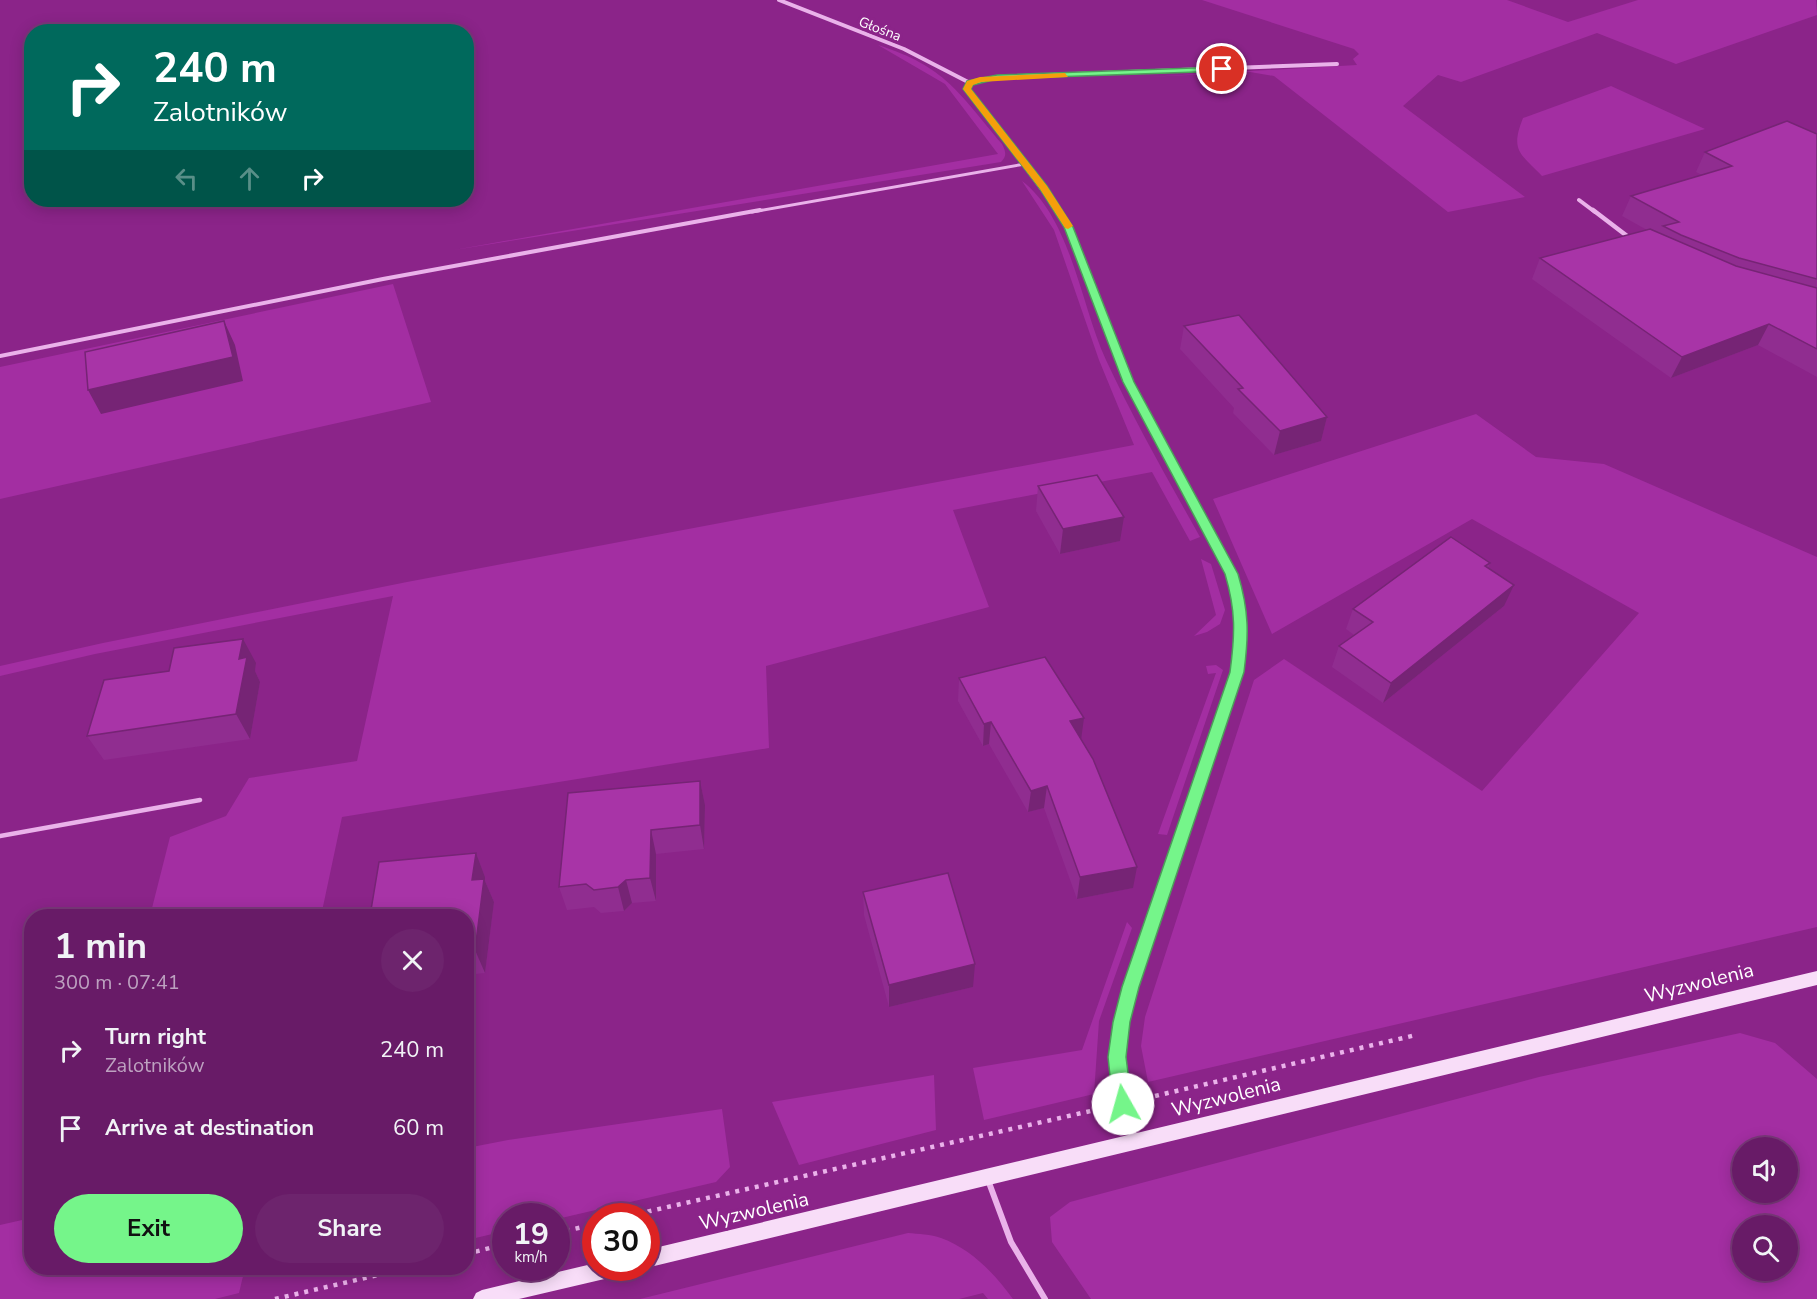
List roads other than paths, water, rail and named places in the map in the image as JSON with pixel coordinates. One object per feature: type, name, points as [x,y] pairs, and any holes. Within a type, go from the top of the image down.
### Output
[{"type":"street","name":"Głośna","points":[[779,0],[904,50],[970,83]]},
{"type":"street","points":[[1135,1142],[1123,1104],[1117,1057],[1121,1022],[1130,987],[1237,672],[1242,631],[1240,602],[1231,574],[1128,382],[1069,227],[1044,188],[970,97],[967,89],[970,83],[997,77],[1337,64]]},
{"type":"street","points":[[1579,200],[1593,213],[1638,244]]},
{"type":"street","name":"Wyzwolenia","points":[[660,1257],[1817,978]]},
{"type":"street","points":[[482,1299],[582,1275]]},
{"type":"lane","points":[[0,356],[388,277],[678,223],[1025,164]]},
{"type":"lane","points":[[0,836],[200,800]]},
{"type":"lane","points":[[988,1178],[996,1210],[1008,1240],[1045,1299]]}]
